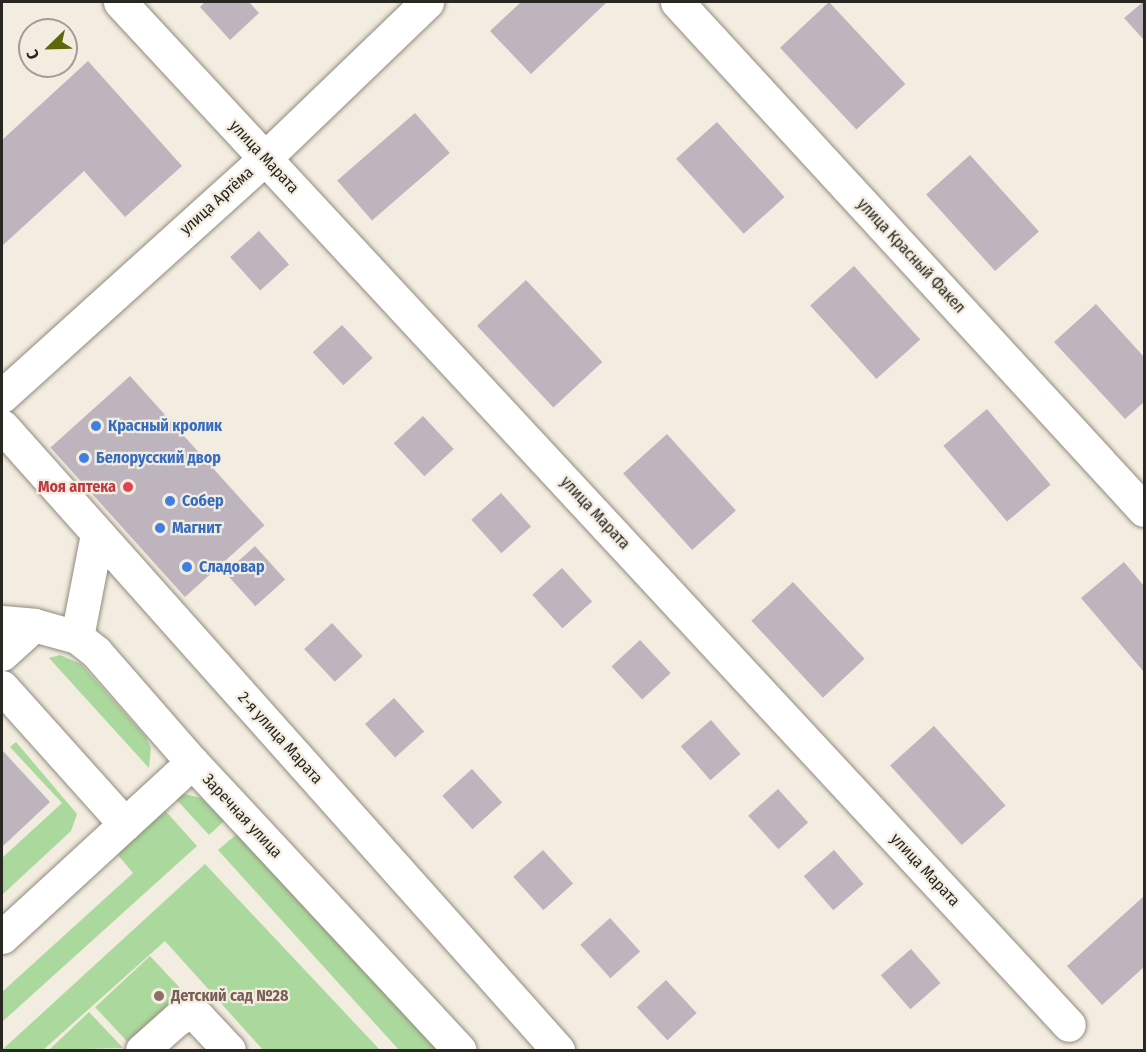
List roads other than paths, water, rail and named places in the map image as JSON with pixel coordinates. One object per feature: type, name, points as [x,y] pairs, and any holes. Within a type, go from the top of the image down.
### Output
[{"type":"street","name":"улица Марата","points":[[120,2],[1069,1025]]},
{"type":"street","name":"улица Артёма","points":[[2,396],[265,158],[427,2]]},
{"type":"street","name":"улица Красный Факел","points":[[677,2],[1144,510]]},
{"type":"street","name":"2-я улица Марата","points":[[2,426],[558,1050]]},
{"type":"street","points":[[77,637],[97,534]]},
{"type":"street","name":"Заречная улица","points":[[2,622],[34,625],[77,637],[96,652],[192,762],[460,1050]]},
{"type":"street","points":[[2,654],[34,625]]},
{"type":"street","points":[[2,687],[125,824]]},
{"type":"street","points":[[2,937],[192,762]]},
{"type":"street","points":[[142,1050],[177,1019],[188,1013],[198,1017],[229,1050]]},
{"type":"place","name":"Красный кролик","points":[[96,426]]},
{"type":"place","name":"Белорусский двор","points":[[84,458]]},
{"type":"place","name":"Моя аптека","points":[[128,487]]},
{"type":"place","name":"Собер","points":[[170,501]]},
{"type":"place","name":"Магнит","points":[[160,528]]},
{"type":"place","name":"Сладовар","points":[[187,567]]},
{"type":"place","name":"Детский сад №28","points":[[159,996]]}]
